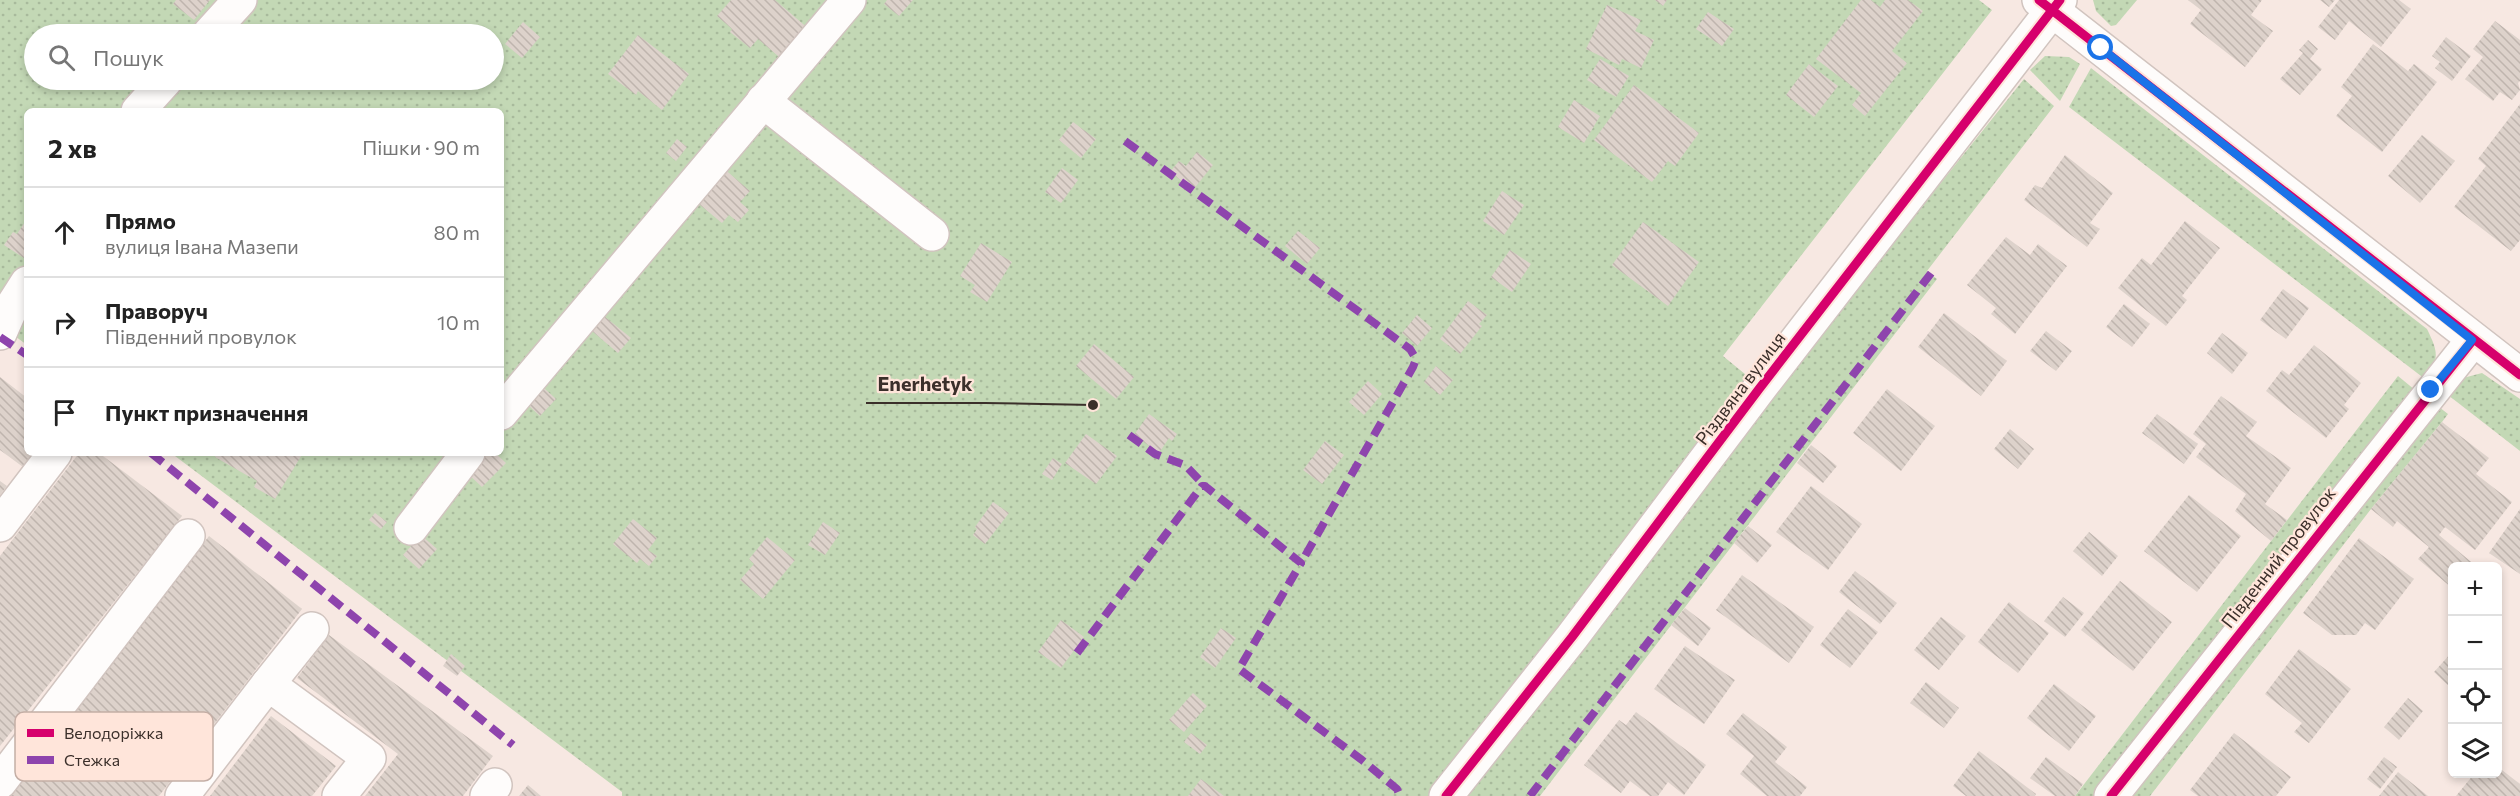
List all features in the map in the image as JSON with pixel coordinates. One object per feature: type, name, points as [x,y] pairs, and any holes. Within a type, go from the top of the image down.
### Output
[{"type":"street","points":[[218,24],[240,0]]},
{"type":"street","points":[[504,409],[849,0]]},
{"type":"street","points":[[2050,4],[2472,340],[2520,375]]},
{"type":"street","name":"Різдвяна вулиця","points":[[1446,796],[1572,637],[2050,4]]},
{"type":"street","points":[[141,108],[157,90]]},
{"type":"street","points":[[763,101],[932,234]]},
{"type":"street","points":[[0,333],[11,308],[24,288]]},
{"type":"street","name":"Південний провулок","points":[[2111,796],[2472,340]]},
{"type":"street","points":[[0,525],[53,456]]},
{"type":"street","points":[[411,528],[466,456]]},
{"type":"street","points":[[53,712],[188,536]]},
{"type":"street","points":[[213,755],[312,629]]},
{"type":"street","points":[[267,684],[369,758],[339,796]]},
{"type":"street","points":[[0,782],[15,762]]},
{"type":"street","points":[[182,796],[193,781]]},
{"type":"green space","points":[[0,0],[1979,0],[1992,10],[1723,356],[1751,379],[1434,796],[622,796],[622,792],[175,456],[504,456],[504,108],[24,108],[24,343],[0,325]]},
{"type":"green space","points":[[2093,0],[2137,0],[2116,25],[2111,26],[2096,11]]},
{"type":"green space","points":[[2045,56],[2069,57],[2080,64],[2060,101],[2030,70]]},
{"type":"green space","points":[[2091,68],[2427,329],[2436,355],[2433,366],[2425,379],[2069,107]]},
{"type":"green space","points":[[2024,79],[2054,106],[1927,271],[1937,279],[1540,796],[1464,796],[1771,395]]},
{"type":"green space","points":[[2482,373],[2520,399],[2520,451],[2448,395],[2463,378]]},
{"type":"green space","points":[[2398,376],[2415,390],[2097,796],[2075,796]]},
{"type":"green space","points":[[2439,407],[2448,414],[2371,509],[2150,796],[2125,796]]},
{"type":"building","points":[[176,0],[210,0],[194,20],[173,4]]},
{"type":"building","points":[[731,0],[775,0],[810,30],[784,61],[758,39],[750,48],[730,32],[732,29],[717,16]]},
{"type":"building","points":[[887,0],[913,0],[899,16],[884,4]]},
{"type":"building","points":[[1655,0],[1667,0],[1663,6]]},
{"type":"building","points":[[1861,0],[1871,0],[1880,7],[1885,0],[1908,0],[1923,11],[1892,51],[1907,63],[1865,116],[1852,105],[1861,93],[1816,59]]},
{"type":"building","points":[[2188,0],[2262,0],[2251,15],[2273,31],[2245,67],[2190,24],[2201,10]]},
{"type":"building","points":[[2320,0],[2335,0],[2329,7]]},
{"type":"building","points":[[2339,0],[2399,0],[2411,9],[2381,47],[2349,21],[2335,40],[2318,27]]},
{"type":"building","points":[[1607,5],[1641,20],[1635,31],[1654,40],[1641,68],[1622,59],[1619,65],[1586,49]]},
{"type":"building","points":[[1708,12],[1734,29],[1722,46],[1696,29]]},
{"type":"building","points":[[2495,21],[2520,40],[2520,81],[2518,83],[2520,90],[2512,100],[2500,92],[2493,101],[2465,79],[2483,57],[2473,49]]},
{"type":"building","points":[[523,22],[540,37],[522,58],[505,44]]},
{"type":"building","points":[[638,35],[689,74],[662,110],[638,91],[636,95],[608,74]]},
{"type":"building","points":[[2446,37],[2471,56],[2452,81],[2435,68],[2440,62],[2432,56]]},
{"type":"building","points":[[2308,40],[2318,49],[2310,59],[2322,69],[2300,95],[2280,79],[2303,53],[2299,50]]},
{"type":"building","points":[[2373,44],[2408,71],[2414,64],[2437,82],[2382,152],[2336,116],[2352,96],[2341,87]]},
{"type":"building","points":[[1600,59],[1629,76],[1616,97],[1587,80]]},
{"type":"building","points":[[1809,64],[1838,86],[1814,117],[1786,95]]},
{"type":"building","points":[[1634,85],[1699,133],[1675,166],[1668,161],[1652,182],[1594,140]]},
{"type":"building","points":[[1574,100],[1600,116],[1584,143],[1558,127]]},
{"type":"building","points":[[2520,104],[2520,240],[2511,251],[2454,207],[2486,166],[2478,159]]},
{"type":"building","points":[[1073,122],[1096,139],[1081,158],[1059,140]]},
{"type":"building","points":[[2422,135],[2455,161],[2420,203],[2388,176]]},
{"type":"building","points":[[677,139],[687,147],[676,161],[666,153]]},
{"type":"building","points":[[1197,152],[1213,165],[1193,190],[1170,172],[1179,161],[1186,166]]},
{"type":"building","points":[[2065,155],[2113,193],[2090,223],[2100,229],[2087,247],[2024,200],[2035,185],[2042,188]]},
{"type":"building","points":[[722,167],[750,191],[740,202],[749,210],[738,222],[729,215],[722,223],[694,200]]},
{"type":"building","points":[[1062,168],[1078,180],[1061,203],[1045,192]]},
{"type":"building","points":[[1502,191],[1524,205],[1504,235],[1483,221]]},
{"type":"building","points":[[2185,221],[2220,248],[2182,296],[2187,300],[2166,326],[2118,288],[2142,258],[2151,265]]},
{"type":"building","points":[[1643,222],[1699,262],[1668,306],[1612,265]]},
{"type":"building","points":[[24,224],[24,258],[4,245],[13,232],[17,234]]},
{"type":"building","points":[[1298,231],[1320,248],[1307,264],[1285,246]]},
{"type":"building","points":[[2006,237],[2030,255],[2038,244],[2067,266],[2015,334],[1991,314],[1996,308],[1967,285]]},
{"type":"building","points":[[981,243],[1012,262],[987,302],[970,292],[975,285],[960,276]]},
{"type":"building","points":[[1510,250],[1531,264],[1512,292],[1491,277]]},
{"type":"building","points":[[2283,289],[2309,308],[2286,339],[2260,320]]},
{"type":"building","points":[[1468,301],[1487,315],[1479,324],[1482,326],[1460,354],[1440,339]]},
{"type":"building","points":[[2124,304],[2150,324],[2132,347],[2106,327]]},
{"type":"building","points":[[1944,313],[2007,361],[1981,396],[1918,347]]},
{"type":"building","points":[[1417,315],[1432,328],[1417,346],[1402,333]]},
{"type":"building","points":[[604,316],[631,338],[618,353],[592,331]]},
{"type":"building","points":[[2046,331],[2072,351],[2056,371],[2030,351]]},
{"type":"building","points":[[2222,333],[2248,353],[2232,374],[2207,353]]},
{"type":"building","points":[[1094,344],[1134,377],[1116,399],[1076,366]]},
{"type":"building","points":[[2314,345],[2361,383],[2344,405],[2349,409],[2326,438],[2266,391],[2282,370],[2289,375]]},
{"type":"building","points":[[1436,366],[1453,380],[1440,395],[1424,382]]},
{"type":"building","points":[[0,377],[24,396],[24,456],[32,456],[23,467],[0,450]]},
{"type":"building","points":[[1368,381],[1382,394],[1364,415],[1349,402]]},
{"type":"building","points":[[544,388],[556,399],[540,416],[529,406]]},
{"type":"building","points":[[1887,389],[1935,426],[1901,471],[1853,433]]},
{"type":"building","points":[[2221,396],[2257,422],[2246,436],[2291,468],[2265,504],[2287,520],[2271,541],[2235,511],[2246,494],[2196,457],[2206,444],[2193,434]]},
{"type":"building","points":[[1149,414],[1177,434],[1172,441],[1169,438],[1159,453],[1134,435]]},
{"type":"building","points":[[2157,414],[2198,444],[2184,464],[2142,433]]},
{"type":"building","points":[[2442,422],[2489,458],[2476,474],[2512,502],[2475,550],[2445,527],[2439,535],[2471,562],[2448,562],[2448,585],[2418,559],[2429,547],[2397,521],[2393,527],[2371,509]]},
{"type":"building","points":[[2010,429],[2034,449],[2018,469],[1994,449]]},
{"type":"building","points":[[1086,434],[1117,456],[1096,484],[1065,463]]},
{"type":"building","points":[[1325,441],[1344,455],[1322,484],[1303,470]]},
{"type":"building","points":[[1811,445],[1837,466],[1823,483],[1797,463]]},
{"type":"building","points":[[77,456],[103,456],[182,516],[27,712],[15,712],[15,727],[0,746],[0,556]]},
{"type":"building","points":[[301,456],[275,499],[254,487],[257,481],[215,457]]},
{"type":"building","points":[[481,456],[498,456],[506,463],[482,487],[466,472]]},
{"type":"building","points":[[1053,458],[1062,464],[1052,480],[1042,474]]},
{"type":"building","points":[[0,481],[7,486],[0,495]]},
{"type":"building","points":[[1811,486],[1862,524],[1828,570],[1776,532]]},
{"type":"building","points":[[2189,495],[2241,536],[2197,592],[2144,551]]},
{"type":"building","points":[[993,502],[1009,513],[985,544],[973,535],[977,529],[975,527]]},
{"type":"building","points":[[2520,509],[2520,574],[2489,553]]},
{"type":"building","points":[[375,513],[387,522],[381,529],[369,520]]},
{"type":"building","points":[[633,519],[657,538],[648,550],[657,556],[649,566],[640,559],[637,563],[613,544]]},
{"type":"building","points":[[823,522],[840,533],[825,555],[808,545]]},
{"type":"building","points":[[1748,526],[1772,545],[1757,563],[1734,543]]},
{"type":"building","points":[[2089,532],[2118,556],[2102,576],[2073,551]]},
{"type":"building","points":[[421,535],[437,549],[419,569],[403,555]]},
{"type":"building","points":[[209,536],[302,609],[213,725],[213,712],[74,712]]},
{"type":"building","points":[[767,537],[795,560],[763,599],[740,580],[754,564],[749,559]]},
{"type":"building","points":[[2359,538],[2414,579],[2375,630],[2365,623],[2356,635],[2332,635],[2303,613]]},
{"type":"building","points":[[1855,571],[1897,603],[1880,624],[1839,592]]},
{"type":"building","points":[[1742,575],[1814,627],[1789,663],[1716,610]]},
{"type":"building","points":[[2120,581],[2172,622],[2133,671],[2081,630]]},
{"type":"building","points":[[2063,597],[2084,613],[2065,637],[2044,621]]},
{"type":"building","points":[[2009,602],[2049,633],[2018,673],[1978,642]]},
{"type":"building","points":[[1685,608],[1711,628],[1698,646],[1671,625]]},
{"type":"building","points":[[1848,609],[1878,632],[1850,668],[1820,645]]},
{"type":"building","points":[[1941,617],[1966,636],[1939,670],[1914,650]]},
{"type":"building","points":[[1061,620],[1084,637],[1061,668],[1038,652]]},
{"type":"building","points":[[1221,628],[1236,638],[1215,668],[1200,657]]},
{"type":"building","points":[[329,635],[493,756],[463,796],[365,796],[398,754],[297,678]]},
{"type":"building","points":[[1685,646],[1735,680],[1704,724],[1654,689]]},
{"type":"building","points":[[2299,649],[2351,689],[2309,743],[2294,732],[2302,723],[2265,694]]},
{"type":"building","points":[[451,654],[465,666],[457,676],[443,666]]},
{"type":"building","points":[[2448,656],[2448,685],[2434,672]]},
{"type":"building","points":[[1926,682],[1959,708],[1944,728],[1910,703]]},
{"type":"building","points":[[2054,684],[2096,716],[2069,751],[2027,718]]},
{"type":"building","points":[[1193,693],[1207,706],[1184,732],[1169,720]]},
{"type":"building","points":[[2408,698],[2423,711],[2399,740],[2384,727]]},
{"type":"building","points":[[1636,712],[1706,765],[1684,795],[1668,782],[1658,796],[1650,796],[1630,781],[1621,793],[1584,765],[1619,720],[1626,725]]},
{"type":"building","points":[[1743,713],[1787,747],[1775,762],[1807,787],[1800,796],[1767,796],[1740,774],[1754,756],[1726,734]]},
{"type":"building","points":[[271,716],[336,766],[312,796],[210,796]]},
{"type":"building","points":[[1191,733],[1207,745],[1200,754],[1184,742]]},
{"type":"building","points":[[2234,733],[2291,777],[2276,796],[2198,796],[2190,790]]},
{"type":"building","points":[[1979,751],[2036,794],[2035,796],[1966,796],[1953,786]]},
{"type":"building","points":[[2046,757],[2083,784],[2075,796],[2055,796],[2030,778]]},
{"type":"building","points":[[2384,757],[2397,767],[2380,789],[2367,779]]},
{"type":"building","points":[[2502,770],[2520,784],[2520,796],[2456,796],[2471,778],[2502,778]]},
{"type":"building","points":[[2398,772],[2428,796],[2379,796]]},
{"type":"building","points":[[1201,779],[1224,796],[1188,796]]},
{"type":"building","points":[[21,781],[170,781],[159,796],[10,796]]},
{"type":"building","points":[[528,785],[541,796],[519,796]]},
{"type":"marked path","points":[[1125,141],[1410,349],[1416,359],[1301,563]]},
{"type":"marked path","points":[[1530,796],[1932,272]]},
{"type":"marked path","points":[[0,337],[24,353]]},
{"type":"marked path","points":[[1129,435],[1155,454],[1185,465],[1205,486]]},
{"type":"marked path","points":[[155,456],[513,745]]},
{"type":"marked path","points":[[1077,653],[1202,486],[1205,486],[1301,563],[1239,669],[1362,760],[1397,789],[1400,796]]},
{"type":"cycle path","points":[[2039,0],[2520,375]]},
{"type":"cycle path","points":[[1446,796],[1572,637],[1759,389],[2060,0]]},
{"type":"cycle path","points":[[2111,796],[2473,340]]},
{"type":"place","name":"Enerhetyk","points":[[1093,405]]},
{"type":"route","points":[[2101,48],[2472,340],[2431,390]]}]
